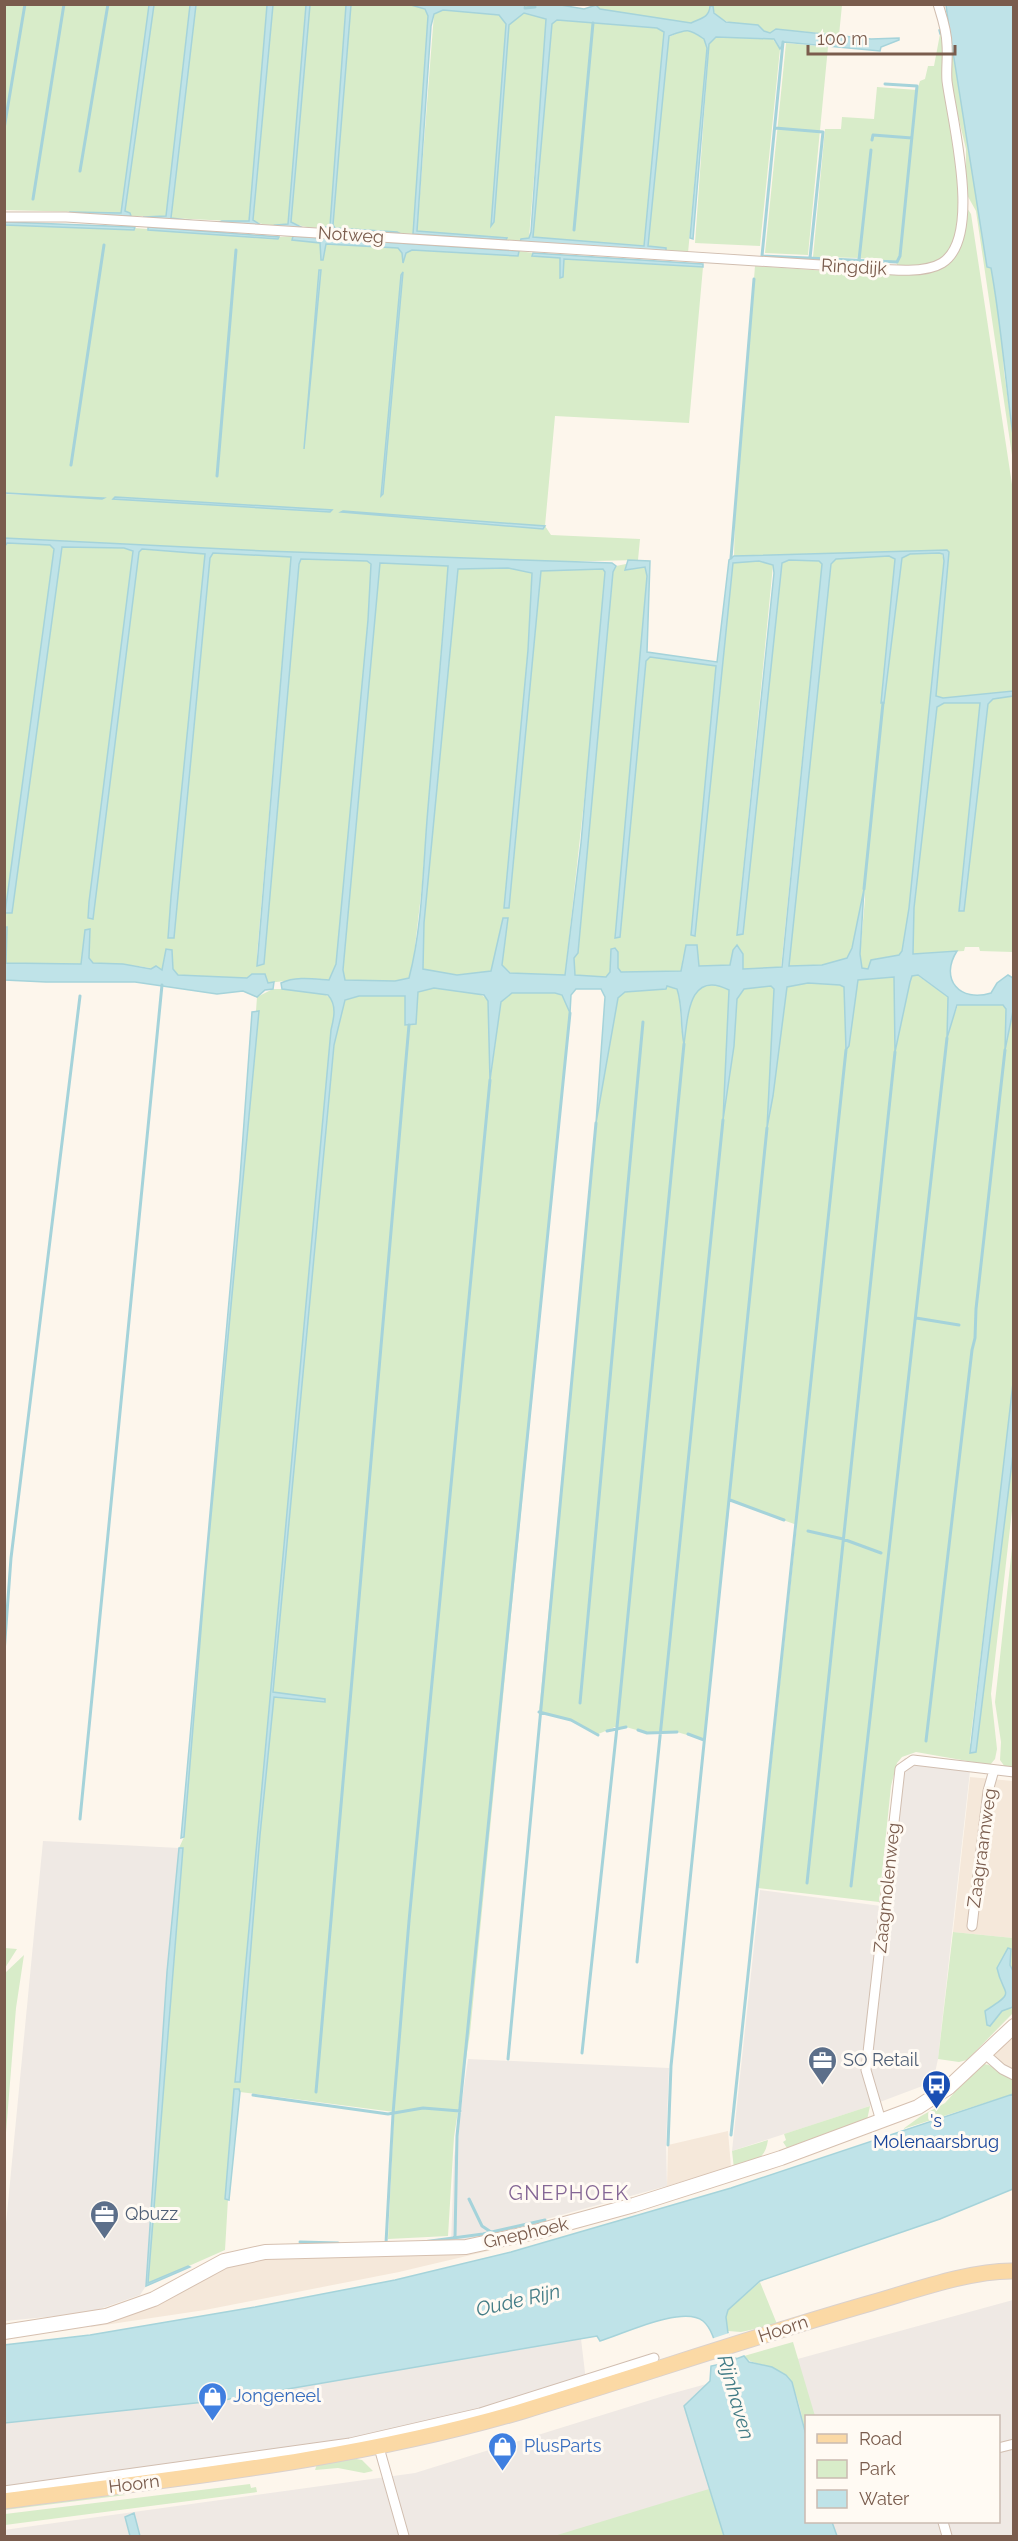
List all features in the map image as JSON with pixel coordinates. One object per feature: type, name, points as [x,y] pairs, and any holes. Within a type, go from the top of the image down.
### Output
[{"type":"main road","name":"Hoorn","points":[[4,2501],[64,2488],[284,2458],[378,2442],[481,2417],[701,2355],[911,2291],[983,2273],[1014,2271]]},
{"type":"street","name":"Ringdijk","points":[[697,257],[863,268],[920,269],[933,267],[949,258],[957,243],[963,201],[962,165],[947,79],[945,31],[938,4]]},
{"type":"street","name":"Notweg","points":[[4,216],[66,217],[697,257]]},
{"type":"street","name":"Zaagmolenweg","points":[[882,2121],[866,2070],[900,1769],[913,1760],[1014,1772]]},
{"type":"street","name":"Zaagraamweg","points":[[972,1926],[987,1791],[994,1770]]},
{"type":"street","name":"Gnephoek","points":[[4,2332],[106,2316],[154,2299],[224,2261],[244,2255],[265,2252],[466,2247],[535,2232],[634,2205],[721,2178],[918,2107],[942,2093],[1014,2026]]},
{"type":"street","points":[[985,2054],[1002,2069],[1014,2075]]},
{"type":"street","name":"Hoorn","points":[[554,2396],[654,2358]]},
{"type":"street","points":[[378,2442],[404,2536]]},
{"type":"street","name":"Hoorn","points":[[4,2491],[64,2488]]},
{"type":"shaded area","points":[[905,1758],[971,1762],[938,2059],[933,2082],[864,2108],[732,2151],[760,1890],[881,1906],[896,1768]]},
{"type":"shaded area","points":[[970,1777],[1013,1781],[1013,1938],[953,1932]]},
{"type":"shaded area","points":[[43,1841],[179,1848],[167,1972],[146,2286],[140,2295],[88,2313],[5,2321],[5,2234]]},
{"type":"shaded area","points":[[1013,2032],[1013,2098],[1001,2099],[991,2057]]},
{"type":"shaded area","points":[[468,2059],[669,2068],[667,2186],[451,2245],[454,2157]]},
{"type":"shaded area","points":[[728,2131],[731,2167],[667,2186],[668,2145]]},
{"type":"shaded area","points":[[535,2232],[538,2239],[399,2272],[205,2310],[91,2327],[90,2322],[245,2258],[466,2250]]},
{"type":"shaded area","name":"Rijnhaven","points":[[1013,2300],[1013,2536],[5,2536],[4,2530],[415,2473],[670,2394]]},
{"type":"shaded area","points":[[581,2339],[586,2381],[376,2438],[5,2491],[4,2415]]},
{"type":"green space","points":[[411,4],[425,9],[428,16],[413,234],[335,228],[333,225],[351,5]]},
{"type":"green space","points":[[4,5],[149,5],[121,213],[5,210]]},
{"type":"green space","points":[[154,5],[190,5],[166,216],[131,216],[130,213],[125,212]]},
{"type":"green space","points":[[196,5],[267,5],[249,222],[171,218]]},
{"type":"green space","points":[[273,5],[306,5],[288,225],[265,225],[253,220]]},
{"type":"green space","points":[[310,5],[346,5],[330,226],[320,227],[305,227],[291,222]]},
{"type":"green space","points":[[524,5],[537,5],[534,7],[547,19],[529,238],[520,241],[506,240],[507,238],[417,232],[434,14],[443,10],[499,15],[506,24],[492,225],[509,25],[525,8]]},
{"type":"green space","points":[[596,5],[842,5],[839,35],[776,29],[771,33],[757,25],[724,20],[719,17],[712,6],[705,18],[691,23],[600,9]]},
{"type":"green space","points":[[557,20],[657,28],[664,32],[644,246],[533,237],[552,24]]},
{"type":"green space","points":[[684,30],[691,30],[704,39],[707,48],[688,253],[666,251],[648,246],[667,38]]},
{"type":"green space","points":[[950,32],[987,267],[991,267],[1001,323],[1004,372],[1013,435],[1013,462],[976,211],[966,193],[966,149],[950,83]]},
{"type":"green space","points":[[940,34],[943,34],[959,182],[956,237],[949,253],[932,264],[898,267],[896,262],[860,258],[813,257],[825,129],[841,129],[842,117],[874,119],[877,87],[917,90],[920,81],[925,79],[928,66],[934,66]]},
{"type":"green space","points":[[715,37],[772,38],[780,49],[760,246],[695,243],[709,44]]},
{"type":"green space","points":[[786,43],[828,47],[808,255],[765,253]]},
{"type":"green space","points":[[967,208],[971,214],[1013,491],[1013,691],[943,698],[936,696],[947,550],[734,556],[735,515],[755,266],[827,271],[898,272],[946,264]]},
{"type":"green space","points":[[5,225],[134,228],[278,239],[293,236],[293,240],[321,243],[322,260],[326,244],[399,248],[403,261],[406,253],[412,250],[518,256],[519,251],[533,253],[532,256],[560,258],[561,278],[563,259],[703,267],[689,423],[555,416],[545,526],[551,535],[640,539],[638,560],[550,562],[5,538],[4,494],[103,498],[5,493]],"holes":[[[116,497],[331,510],[114,499]],[[342,512],[544,526],[545,527],[543,529]]]},
{"type":"green space","points":[[7,543],[50,545],[54,549],[5,913],[12,913],[62,547],[124,548],[133,551],[89,902],[88,918],[92,919],[139,552],[141,549],[205,554],[171,897],[168,937],[174,938],[210,558],[213,553],[291,557],[257,955],[264,964],[299,564],[301,559],[371,563],[368,620],[336,964],[330,980],[310,978],[268,983],[265,974],[252,974],[247,978],[178,975],[173,969],[172,950],[167,949],[162,970],[93,963],[89,958],[90,930],[81,964],[5,963],[4,546]]},
{"type":"green space","points":[[910,554],[942,554],[944,561],[909,908],[902,951],[899,955],[871,960],[868,969],[862,969],[860,954],[864,892],[852,948],[847,958],[822,965],[788,967],[831,564],[835,559],[889,556],[895,559],[881,702],[884,703],[902,558]]},
{"type":"green space","points":[[789,560],[819,561],[822,564],[781,968],[742,969],[733,950],[731,965],[698,966],[698,951],[683,957],[681,971],[621,972],[618,968],[618,952],[611,949],[610,972],[606,977],[575,975],[574,958],[578,953],[613,572],[616,566],[626,564],[626,570],[645,567],[647,576],[616,938],[646,661],[649,657],[716,665],[691,935],[695,935],[733,563],[759,561],[773,565],[737,934],[782,563]]},
{"type":"green space","points":[[380,562],[448,565],[422,886],[413,964],[409,978],[395,981],[345,980],[343,971]]},
{"type":"green space","points":[[508,568],[532,572],[528,650],[504,908],[509,908],[541,571],[603,569],[605,572],[591,737],[565,975],[511,973],[502,965],[508,919],[503,918],[491,971],[457,975],[423,969],[424,923],[458,569]]},
{"type":"green space","points":[[1013,696],[1013,952],[980,951],[979,947],[965,947],[964,951],[913,954],[914,908],[937,707],[944,703],[980,702],[959,911],[964,911],[988,704],[993,699]]},
{"type":"green space","points":[[917,975],[948,997],[947,1034],[958,1005],[1003,1005],[1006,1008],[1006,1046],[1013,1011],[1014,1383],[970,1743],[976,1752],[1013,1454],[1013,1502],[991,1694],[997,1749],[995,1759],[990,1765],[916,1752],[902,1757],[897,1763],[891,1786],[879,1902],[758,1888],[797,1525],[730,1501],[704,1740],[677,1732],[647,1733],[626,1727],[615,1727],[596,1735],[571,1720],[539,1712],[596,1123],[618,998],[625,992],[666,989],[667,986],[677,989],[684,1041],[689,1009],[698,991],[706,986],[716,985],[729,990],[724,1112],[734,1046],[737,999],[744,989],[771,986],[775,989],[768,1122],[786,987],[808,983],[844,987],[846,1049],[849,1046],[858,980],[895,977],[896,1048],[910,982],[912,976]]},
{"type":"green space","points":[[434,988],[470,991],[488,1000],[491,1075],[501,1002],[512,993],[562,995],[570,1013],[470,2033],[454,2137],[448,2236],[388,2239],[394,2112],[240,2092],[239,2089],[235,2089],[225,2199],[228,2199],[225,2250],[148,2284],[183,1848],[179,1848],[184,1837],[206,1568],[259,1012],[256,1011],[257,997],[273,989],[322,993],[331,998],[335,1014],[331,1030],[235,2081],[240,2082],[260,1835],[274,1697],[325,1701],[324,1699],[273,1693],[334,1045],[345,1000],[359,996],[405,996],[405,1025],[416,1024],[418,992]]},
{"type":"green space","points":[[1013,1539],[1013,1768],[1005,1767],[1000,1760],[1001,1742],[995,1702]]},
{"type":"green space","points":[[953,1932],[1013,1938],[1013,2013],[967,2060],[959,2062],[938,2059]]},
{"type":"green space","points":[[4,1948],[17,1949],[5,1968]]},
{"type":"green space","points":[[24,1955],[16,2008],[5,2145],[5,1973]]},
{"type":"green space","points":[[979,2065],[992,2066],[1013,2079],[1013,2094],[903,2129],[945,2103]]},
{"type":"green space","points":[[870,2106],[867,2120],[791,2149],[787,2148],[783,2142],[786,2140],[784,2134]]},
{"type":"green space","points":[[768,2140],[761,2157],[752,2163],[734,2169],[732,2151]]},
{"type":"green space","points":[[760,2282],[777,2324],[741,2332],[728,2331],[726,2317],[728,2310]]},
{"type":"green space","points":[[793,2342],[815,2415],[805,2415],[805,2431],[796,2395],[787,2378],[770,2367],[753,2362],[744,2356]]},
{"type":"green space","points":[[351,2458],[362,2460],[373,2471],[364,2473],[338,2468],[315,2470],[317,2464]]},
{"type":"green space","points":[[250,2484],[251,2488],[256,2487],[257,2492],[5,2525],[5,2514]]},
{"type":"green space","points":[[709,2489],[724,2536],[554,2536]]},
{"type":"green space","points":[[105,2493],[126,2495],[5,2510],[4,2507]]},
{"type":"water","points":[[524,4],[525,8],[555,4],[584,9],[596,5],[600,9],[691,23],[704,17],[710,6],[713,6],[714,13],[726,22],[758,25],[770,33],[776,29],[871,39],[899,38],[899,40],[881,47],[880,51],[784,42],[780,49],[774,39],[716,37],[709,44],[693,239],[690,238],[707,48],[704,39],[691,31],[669,36],[648,246],[666,248],[666,251],[520,242],[521,239],[529,238],[531,232],[546,19],[524,13],[509,25],[494,222],[491,226],[506,24],[499,15],[443,10],[434,14],[431,26],[417,231],[507,238],[506,240],[413,234],[428,16],[425,9],[411,5]],"holes":[[[557,20],[657,28],[664,32],[644,246],[533,237],[552,24]]]},
{"type":"water","points":[[149,5],[154,5],[125,211],[131,216],[67,214],[70,212],[121,213]]},
{"type":"water","points":[[190,5],[196,5],[171,218],[203,222],[143,217],[166,216]]},
{"type":"water","points":[[267,5],[273,5],[253,220],[261,225],[217,223],[249,221]]},
{"type":"water","points":[[306,5],[310,5],[291,222],[303,228],[277,227],[275,225],[288,224]]},
{"type":"water","points":[[346,5],[351,5],[333,225],[335,228],[401,234],[321,228],[330,226]]},
{"type":"water","points":[[946,5],[1013,5],[1013,435],[991,268],[987,267],[950,33],[940,34],[939,30],[949,28]]},
{"type":"water","points":[[5,222],[135,227],[134,230],[5,225]]},
{"type":"water","points":[[148,227],[279,237],[278,239],[148,230]]},
{"type":"water","points":[[293,236],[519,251],[518,256],[412,250],[406,253],[403,263],[402,253],[398,248],[326,244],[323,260],[321,260],[320,243],[292,240]]},
{"type":"water","points":[[533,253],[703,264],[703,267],[564,259],[563,277],[560,278],[560,258],[532,256]]},
{"type":"water","points":[[319,270],[321,270],[304,449]]},
{"type":"water","points":[[403,272],[383,494],[381,496],[401,275]]},
{"type":"water","points":[[5,493],[104,498],[102,499]]},
{"type":"water","points":[[115,497],[332,510],[330,512],[113,499]]},
{"type":"water","points":[[341,512],[545,526],[543,529]]},
{"type":"water","points":[[4,538],[265,551],[612,563],[616,566],[613,572],[578,953],[574,958],[575,975],[606,977],[610,972],[611,949],[615,948],[618,952],[618,968],[621,972],[681,971],[686,945],[697,945],[699,966],[730,965],[733,950],[737,945],[743,954],[743,969],[782,967],[822,564],[819,561],[789,560],[782,563],[743,934],[737,935],[774,573],[773,565],[759,561],[733,563],[695,936],[691,935],[716,666],[650,657],[646,661],[620,937],[615,938],[647,576],[645,567],[625,570],[628,560],[650,561],[647,652],[717,662],[729,560],[734,556],[947,550],[949,552],[936,696],[943,698],[1013,691],[1013,696],[993,699],[988,704],[964,911],[959,911],[980,703],[944,703],[937,707],[914,908],[913,954],[957,951],[950,971],[956,986],[962,991],[970,995],[991,993],[997,983],[1008,975],[1013,978],[1013,1011],[1005,1050],[1006,1009],[1003,1005],[957,1005],[947,1038],[948,997],[918,975],[912,976],[910,982],[895,1052],[894,977],[858,980],[849,1046],[846,1050],[844,987],[808,983],[787,987],[767,1128],[774,989],[771,986],[744,989],[737,999],[734,1046],[723,1120],[729,990],[715,985],[705,986],[698,991],[689,1010],[684,1044],[677,989],[667,986],[666,989],[625,992],[618,998],[596,1123],[605,997],[601,989],[576,989],[571,995],[570,1013],[562,995],[555,993],[512,993],[501,1002],[490,1080],[488,1001],[484,995],[434,988],[418,992],[416,1024],[405,1025],[405,996],[359,996],[345,1000],[334,1045],[273,1692],[325,1699],[325,1702],[274,1697],[260,1835],[240,2082],[235,2082],[334,1012],[333,1003],[328,995],[282,989],[281,983],[299,979],[329,980],[336,964],[368,620],[371,564],[367,561],[301,559],[299,564],[264,964],[257,966],[291,557],[213,553],[210,558],[174,938],[168,938],[205,554],[142,549],[139,552],[93,919],[88,918],[89,902],[133,551],[124,548],[62,547],[12,913],[5,913],[54,549],[50,545],[7,543],[5,546]],"holes":[[[910,554],[943,554],[944,561],[909,908],[902,951],[899,955],[871,960],[868,969],[862,968],[860,954],[864,889],[852,948],[847,958],[822,965],[789,966],[831,564],[836,559],[889,556],[895,559],[881,703],[884,703],[902,558]],[[380,563],[448,566],[421,900],[417,940],[409,978],[395,981],[345,980],[343,970]],[[508,568],[532,573],[528,650],[504,908],[509,908],[541,571],[603,569],[605,572],[581,843],[565,975],[510,973],[502,965],[508,918],[503,918],[491,971],[457,975],[423,969],[424,923],[458,569]]]},
{"type":"water","points":[[5,927],[7,927],[6,963],[81,964],[85,930],[90,929],[89,958],[93,963],[123,964],[151,969],[156,966],[162,970],[166,949],[172,950],[173,969],[178,975],[247,978],[252,974],[265,974],[268,983],[274,982],[273,989],[265,990],[257,997],[243,991],[217,994],[135,982],[5,980]]},
{"type":"water","points":[[259,1011],[206,1569],[184,1837],[181,1838],[240,1178],[252,1012]]},
{"type":"water","points":[[1013,1383],[1013,1454],[976,1752],[970,1753]]},
{"type":"water","points":[[179,1848],[183,1848],[148,2283],[190,2267],[146,2286],[167,1972]]},
{"type":"water","points":[[1008,1948],[1011,1949],[1010,1965],[1013,1971],[1013,2007],[1002,2011],[990,2026],[987,2025],[985,2011],[1005,1996],[997,1968]]},
{"type":"water","points":[[234,2089],[239,2089],[240,2092],[229,2200],[225,2199]]},
{"type":"water","name":"Oude Rijn","points":[[1013,2094],[1013,2189],[940,2219],[760,2281],[728,2310],[726,2317],[728,2333],[736,2359],[744,2356],[749,2362],[772,2367],[786,2375],[792,2382],[805,2431],[805,2523],[832,2523],[837,2536],[724,2536],[684,2406],[710,2381],[711,2366],[721,2364],[710,2330],[703,2321],[694,2317],[668,2318],[600,2341],[597,2336],[224,2400],[5,2423],[4,2345],[90,2335],[395,2280],[511,2252],[731,2188]]},
{"type":"water","points":[[134,2513],[140,2536],[130,2536],[125,2517]]},
{"type":"pier","points":[[729,2333],[737,2357],[719,2362],[711,2339]]},
{"type":"waterway","points":[[4,129],[25,4]]},
{"type":"waterway","points":[[33,199],[64,4]]},
{"type":"waterway","points":[[80,171],[108,4]]},
{"type":"waterway","points":[[525,8],[535,7]]},
{"type":"waterway","points":[[574,230],[593,23]]},
{"type":"waterway","points":[[783,42],[762,256],[897,262],[900,256],[917,86],[885,84]]},
{"type":"waterway","points":[[775,128],[823,132],[810,258]]},
{"type":"waterway","points":[[872,140],[873,135],[912,138]]},
{"type":"waterway","points":[[859,260],[871,150]]},
{"type":"waterway","points":[[71,465],[104,245]]},
{"type":"waterway","points":[[217,476],[236,250]]},
{"type":"waterway","points":[[731,558],[754,279]]},
{"type":"waterway","points":[[864,889],[883,703]]},
{"type":"waterway","points":[[80,1819],[162,985]]},
{"type":"waterway","points":[[4,1653],[11,1558],[80,996]]},
{"type":"waterway","points":[[455,2238],[457,2136],[570,1013]]},
{"type":"waterway","points":[[580,1703],[643,1022]]},
{"type":"waterway","points":[[316,2092],[409,1025]]},
{"type":"waterway","points":[[851,1886],[947,1038]]},
{"type":"waterway","points":[[582,2053],[617,1727],[684,1044]]},
{"type":"waterway","points":[[731,2135],[846,1050]]},
{"type":"waterway","points":[[926,1741],[975,1338],[976,1309],[1005,1050]]},
{"type":"waterway","points":[[807,1883],[895,1052]]},
{"type":"waterway","points":[[386,2243],[393,2114],[409,1921],[490,1080]]},
{"type":"waterway","points":[[637,1962],[723,1120]]},
{"type":"waterway","points":[[508,2059],[596,1123]]},
{"type":"waterway","points":[[668,2145],[671,2066],[767,1128]]},
{"type":"waterway","points":[[916,1318],[959,1325]]},
{"type":"waterway","points":[[730,1500],[784,1520]]},
{"type":"waterway","points":[[808,1531],[843,1539],[881,1553]]},
{"type":"waterway","points":[[539,1712],[571,1720],[598,1735]]},
{"type":"waterway","points":[[607,1731],[626,1727]]},
{"type":"waterway","points":[[638,1730],[647,1733],[677,1732]]},
{"type":"waterway","points":[[688,1734],[704,1740]]},
{"type":"waterway","points":[[253,2095],[388,2114],[423,2108],[460,2111]]},
{"type":"waterway","points":[[469,2199],[482,2226],[491,2232]]},
{"type":"waterway","points":[[423,2242],[483,2234],[545,2220]]},
{"type":"waterway","points":[[300,2242],[338,2243]]},
{"type":"place","name":"SO Retail","points":[[822,2086]]},
{"type":"place","name":"'s Molenaarsbrug","points":[[936,2110]]},
{"type":"place","name":"Qbuzz","points":[[104,2240]]},
{"type":"place","name":"Jongeneel","points":[[212,2422]]},
{"type":"place","name":"PlusParts","points":[[503,2472]]},
{"type":"district","name":"GNEPHOEK","points":[[569,2193]]}]
